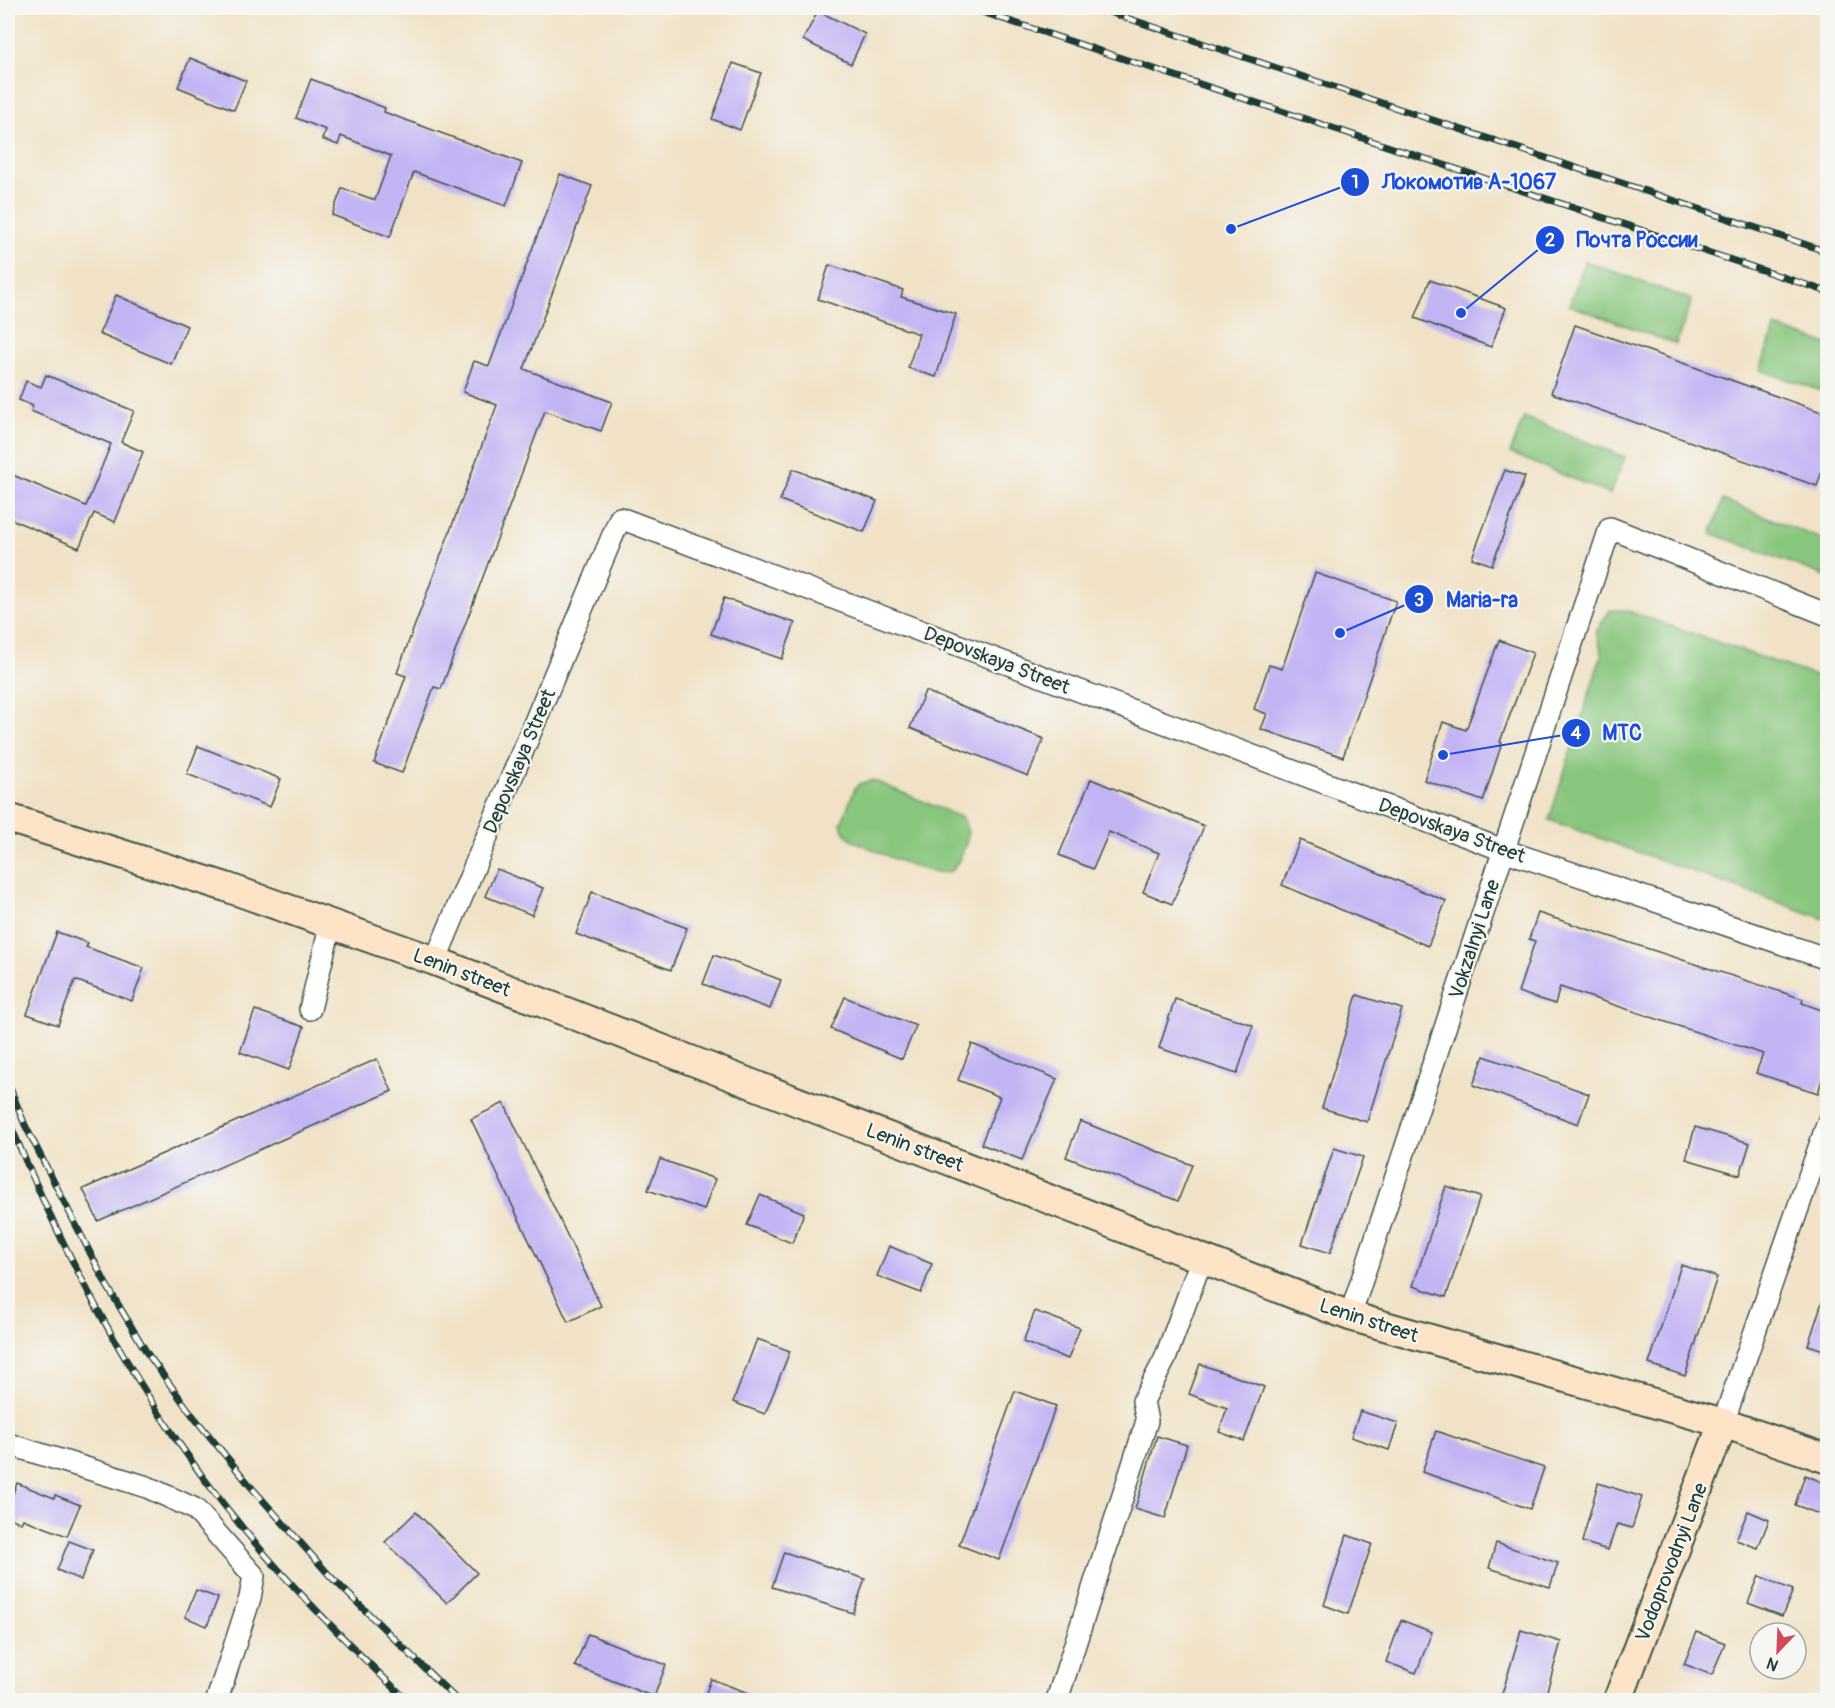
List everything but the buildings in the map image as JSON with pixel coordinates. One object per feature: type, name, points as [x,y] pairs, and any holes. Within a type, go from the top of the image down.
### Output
[{"type":"main road","name":"Lenin street","points":[[8,818],[226,886],[435,961],[1350,1316],[1723,1423],[1827,1459]]},
{"type":"main road","name":"Vodoprovodnyi Lane","points":[[1618,1701],[1723,1423]]},
{"type":"street","name":"Depovskaya Street","points":[[435,961],[620,518],[1503,850],[1827,959]]},
{"type":"street","name":"Vokzalnyi Lane","points":[[1350,1316],[1610,528],[1827,615]]},
{"type":"street","points":[[310,1009],[331,923]]},
{"type":"street","points":[[1723,1423],[1827,1122]]},
{"type":"street","points":[[1057,1701],[1147,1421],[1143,1401],[1165,1359],[1203,1258]]},
{"type":"street","points":[[8,1444],[147,1487],[195,1509],[254,1576],[250,1598],[217,1701]]},
{"type":"green space","points":[[1585,261],[1692,300],[1676,344],[1569,305]]},
{"type":"green space","points":[[1775,327],[1827,344],[1827,393],[1760,370]]},
{"type":"green space","points":[[1524,417],[1625,457],[1610,494],[1510,453]]},
{"type":"green space","points":[[1723,500],[1827,541],[1825,576],[1711,533]]},
{"type":"green space","points":[[1610,610],[1625,610],[1827,680],[1827,920],[1549,820],[1602,653],[1596,632]]},
{"type":"green space","points":[[872,780],[961,817],[966,826],[967,838],[959,859],[951,871],[932,872],[918,868],[852,840],[843,830],[841,824],[855,788],[859,784]]},
{"type":"railway","points":[[970,8],[1828,292]]},
{"type":"railway","points":[[1097,8],[1828,252]]},
{"type":"railway","points":[[8,1083],[25,1125],[106,1284],[147,1353],[193,1416],[252,1488],[331,1577],[457,1700]]},
{"type":"railway","points":[[8,1119],[31,1174],[84,1284],[144,1390],[178,1441],[213,1490],[287,1580],[407,1700]]},
{"type":"place","name":"Локомотив А-1067","points":[[1231,229]]},
{"type":"place","name":"Почта России","points":[[1461,313]]},
{"type":"place","name":"Maria-ra","points":[[1340,633]]},
{"type":"place","name":"МТС","points":[[1443,755]]}]
